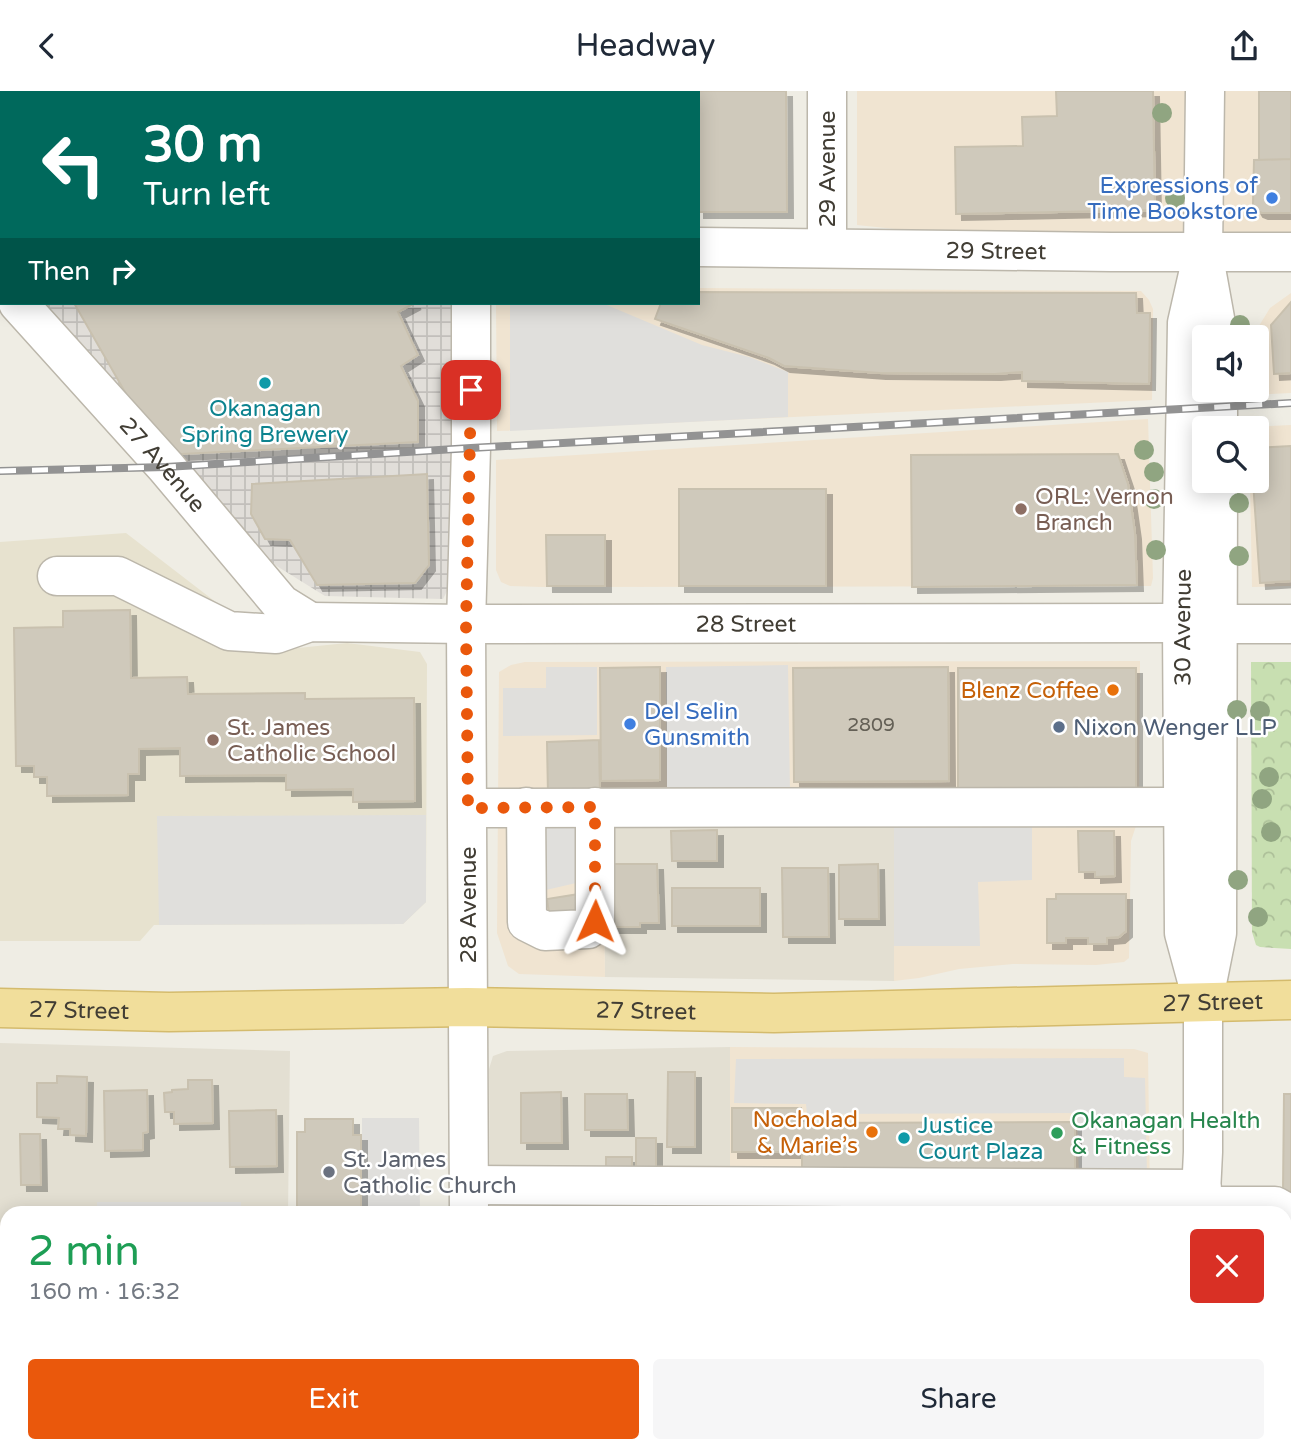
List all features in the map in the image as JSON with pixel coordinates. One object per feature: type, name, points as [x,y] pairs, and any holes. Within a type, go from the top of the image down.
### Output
[{"type":"main road","name":"27 Street","points":[[0,1008],[169,1013],[467,1007],[774,1013],[1291,1000]]},
{"type":"street","name":"29 Avenue","points":[[827,91],[827,247]]},
{"type":"street","name":"30 Avenue","points":[[1205,91],[1203,252],[1216,324],[1214,325]]},
{"type":"street","name":"29 Street","points":[[700,247],[1291,252]]},
{"type":"street","points":[[1111,252],[1145,259],[1168,272],[1184,294],[1199,325]]},
{"type":"street","name":"27 Avenue","points":[[20,305],[166,467],[281,604],[310,622]]},
{"type":"street","name":"28 Avenue","points":[[469,1199],[466,624],[471,448],[471,305]]},
{"type":"street","name":"30 Avenue","points":[[1197,402],[1182,623],[1184,933],[1203,1003]]},
{"type":"street","name":"30 Avenue","points":[[1201,1203],[1203,1003],[1217,933],[1219,493]]},
{"type":"street","points":[[57,576],[118,576],[229,631],[276,634],[310,622]]},
{"type":"street","name":"28 Street","points":[[310,622],[1182,623]]},
{"type":"street","points":[[1220,624],[1291,624]]},
{"type":"street","points":[[526,807],[527,922],[545,931],[588,929],[595,921],[595,807]]},
{"type":"street","points":[[468,808],[1184,807]]},
{"type":"street","points":[[469,1199],[1201,1203],[1275,1206]]},
{"type":"shaded area","points":[[857,91],[1291,91],[1291,252],[1111,252],[857,225]]},
{"type":"shaded area","points":[[700,288],[1141,291],[1153,309],[1152,400],[497,431],[496,305],[700,305]]},
{"type":"shaded area","points":[[1291,293],[1291,393],[1269,394],[1269,325],[1260,325],[1270,308]]},
{"type":"shaded area","points":[[46,305],[455,305],[456,573],[443,599],[325,596],[275,565]]},
{"type":"shaded area","points":[[510,305],[607,305],[702,345],[749,357],[788,372],[788,417],[510,431]]},
{"type":"shaded area","points":[[1148,419],[1153,578],[1151,586],[542,587],[510,586],[501,582],[496,570],[496,460]]},
{"type":"shaded area","points":[[1291,425],[1291,586],[1252,587],[1250,493],[1269,493],[1269,426]]},
{"type":"shaded area","name":"St. James Catholic School","points":[[126,533],[278,650],[347,643],[420,652],[427,664],[426,902],[403,924],[154,925],[140,941],[0,941],[0,542]]},
{"type":"shaded area","points":[[1140,661],[1139,817],[1131,841],[1129,958],[1124,962],[1096,965],[1013,964],[959,969],[894,981],[894,816],[603,818],[605,977],[519,974],[508,966],[497,933],[499,672],[511,665],[525,662]]},
{"type":"shaded area","points":[[788,665],[790,792],[667,793],[666,667]]},
{"type":"shaded area","points":[[546,667],[597,667],[597,735],[503,736],[503,688],[546,688]]},
{"type":"shaded area","points":[[426,815],[426,902],[403,924],[159,925],[157,816]]},
{"type":"shaded area","points":[[894,815],[894,981],[605,977],[603,818]]},
{"type":"shaded area","points":[[894,815],[1032,816],[1032,880],[978,882],[980,946],[894,946]]},
{"type":"shaded area","points":[[533,816],[588,817],[589,880],[533,893]]},
{"type":"shaded area","points":[[0,1043],[290,1051],[288,1206],[241,1206],[241,1202],[98,1202],[98,1206],[0,1206]]},
{"type":"shaded area","points":[[730,1047],[730,1197],[1150,1199],[1150,1206],[490,1206],[489,1069],[493,1056],[507,1051]]},
{"type":"shaded area","points":[[730,1047],[1134,1049],[1148,1053],[1150,1199],[730,1198]]},
{"type":"shaded area","points":[[1124,1058],[1124,1077],[1145,1078],[1147,1176],[1079,1178],[1077,1113],[807,1114],[806,1104],[734,1103],[736,1059]]},
{"type":"shaded area","points":[[362,1118],[419,1118],[420,1206],[362,1206]]},
{"type":"shaded area","points":[[97,1202],[241,1202],[241,1206],[97,1206]]},
{"type":"green space","points":[[1251,662],[1291,662],[1291,949],[1260,947],[1256,945],[1252,932]]},
{"type":"building","points":[[700,91],[786,91],[787,212],[700,212]]},
{"type":"building","points":[[1056,91],[1153,91],[1155,210],[956,214],[955,147],[1023,146],[1022,117],[1057,116]]},
{"type":"building","points":[[1259,91],[1291,91],[1291,159],[1259,160]]},
{"type":"building","points":[[1291,159],[1291,213],[1257,211],[1253,204],[1254,160]]},
{"type":"building","points":[[700,292],[1136,293],[1137,313],[1150,313],[1149,384],[1022,381],[1022,372],[880,373],[784,366],[769,358],[655,319],[660,305],[700,305]]},
{"type":"building","points":[[1291,302],[1291,373],[1274,374],[1271,325]]},
{"type":"building","name":"Okanagan Spring Brewery","points":[[75,305],[411,305],[398,312],[418,355],[401,366],[418,401],[418,442],[161,455]]},
{"type":"building","points":[[1291,446],[1291,581],[1260,583],[1254,493],[1269,493],[1269,447]]},
{"type":"building","name":"ORL: Vernon Branch","points":[[1118,454],[1128,484],[1135,533],[1137,585],[912,587],[911,455]]},
{"type":"building","points":[[427,474],[429,565],[415,583],[317,585],[290,540],[265,539],[251,514],[252,484]]},
{"type":"building","points":[[679,489],[826,489],[826,586],[679,586]]},
{"type":"building","points":[[546,535],[605,535],[605,586],[547,586]]},
{"type":"building","points":[[130,610],[131,678],[187,677],[188,694],[305,693],[305,699],[414,698],[415,801],[353,802],[353,789],[286,790],[286,775],[180,776],[180,748],[139,749],[139,774],[128,774],[128,795],[47,796],[47,777],[34,777],[34,766],[16,766],[14,628],[63,627],[63,611]]},
{"type":"building","name":"Del Selin Gunsmith","points":[[660,667],[660,780],[601,781],[600,668]]},
{"type":"building","points":[[948,667],[949,781],[794,782],[793,668]]},
{"type":"building","points":[[958,668],[1136,668],[1136,789],[958,789]]},
{"type":"building","points":[[599,740],[600,794],[548,795],[547,742]]},
{"type":"building","points":[[717,830],[717,861],[672,861],[671,831]]},
{"type":"building","points":[[1078,831],[1114,831],[1115,876],[1095,877],[1095,872],[1079,872]]},
{"type":"building","points":[[607,864],[657,864],[659,923],[640,923],[640,927],[607,927]]},
{"type":"building","points":[[878,864],[879,919],[839,919],[839,865]]},
{"type":"building","points":[[782,868],[828,868],[829,937],[783,937]]},
{"type":"building","points":[[672,888],[760,888],[760,926],[672,926]]},
{"type":"building","points":[[579,894],[581,916],[550,921],[547,899]]},
{"type":"building","points":[[1056,894],[1126,894],[1126,931],[1119,937],[1107,938],[1107,944],[1088,944],[1088,938],[1066,938],[1066,943],[1047,943],[1047,899],[1056,899]]},
{"type":"building","points":[[668,1072],[695,1072],[695,1147],[667,1147]]},
{"type":"building","points":[[57,1076],[87,1077],[86,1136],[70,1135],[70,1129],[58,1129],[59,1118],[37,1117],[37,1083],[57,1083]]},
{"type":"building","points":[[188,1080],[212,1080],[213,1123],[174,1124],[174,1112],[165,1112],[164,1093],[188,1089]]},
{"type":"building","points":[[147,1090],[148,1132],[143,1133],[143,1150],[105,1151],[104,1091]]},
{"type":"building","points":[[561,1092],[562,1143],[521,1143],[521,1093]]},
{"type":"building","points":[[585,1094],[627,1094],[628,1130],[585,1130]]},
{"type":"building","points":[[1284,1094],[1291,1094],[1291,1193],[1283,1193]]},
{"type":"building","name":"Justice Court Plaza","points":[[732,1108],[801,1108],[801,1123],[1075,1122],[1075,1179],[802,1180],[802,1152],[732,1152]]},
{"type":"building","points":[[276,1110],[277,1166],[230,1167],[229,1111]]},
{"type":"building","name":"St. James Catholic Church","points":[[305,1119],[353,1119],[353,1135],[361,1135],[361,1206],[297,1206],[297,1132],[305,1132]]},
{"type":"building","points":[[20,1134],[40,1134],[41,1185],[21,1185]]},
{"type":"building","points":[[636,1138],[656,1138],[656,1172],[636,1172]]},
{"type":"building","points":[[606,1157],[632,1157],[632,1175],[606,1175]]},
{"type":"building","points":[[933,1201],[951,1201],[951,1206],[933,1206]]},
{"type":"railway","points":[[0,471],[166,467],[1291,403]]},
{"type":"place","name":"Expressions of Time Bookstore","points":[[1272,198]]},
{"type":"place","name":"Okanagan Spring Brewery","points":[[265,383]]},
{"type":"place","name":"ORL: Vernon Branch","points":[[1021,509]]},
{"type":"place","name":"Blenz Coffee","points":[[1113,690]]},
{"type":"place","name":"Del Selin Gunsmith","points":[[630,724]]},
{"type":"place","name":"Nixon Wenger LLP","points":[[1059,727]]},
{"type":"place","name":"St. James Catholic School","points":[[213,740]]},
{"type":"place","name":"Nocholad & Marie’s","points":[[872,1132]]},
{"type":"place","name":"Okanagan Health & Fitness","points":[[1057,1133]]},
{"type":"place","name":"Justice Court Plaza","points":[[904,1138]]},
{"type":"place","name":"St. James Catholic Church","points":[[329,1172]]},
{"type":"route","points":[[471,390],[466,624],[468,808],[595,807],[595,921]]}]
